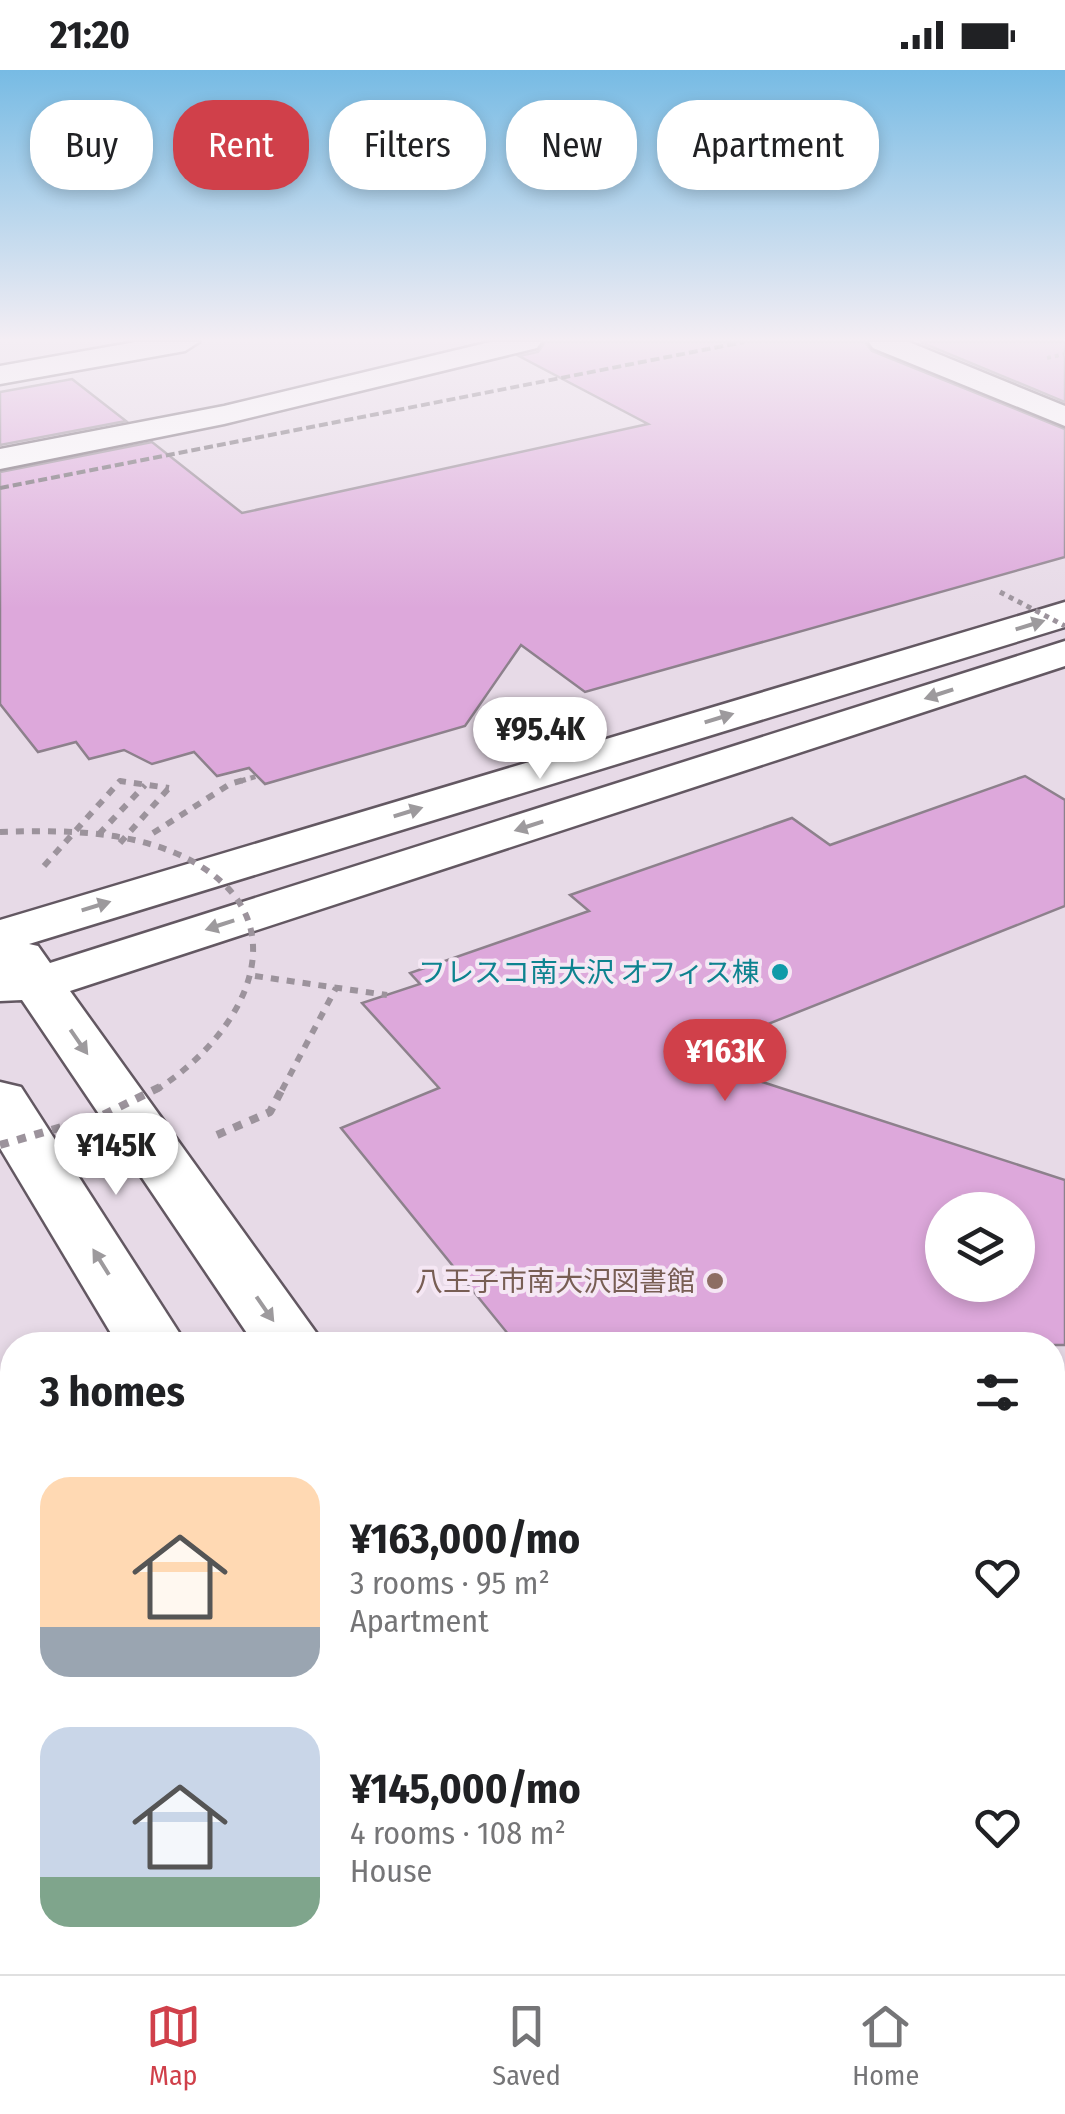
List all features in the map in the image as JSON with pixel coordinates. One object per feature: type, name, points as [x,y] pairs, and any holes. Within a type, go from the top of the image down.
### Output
[{"type":"street","points":[[0,459],[147,431]]},
{"type":"street","points":[[8,954],[1065,614]]},
{"type":"street","points":[[8,954],[1065,654]]},
{"type":"street","points":[[8,954],[281,1332]]},
{"type":"street","points":[[0,1100],[145,1332]]},
{"type":"path","points":[[1000,592],[1065,626]]},
{"type":"path","points":[[140,842],[230,784],[257,776]]},
{"type":"path","points":[[44,866],[120,781],[169,788],[132,829]]},
{"type":"path","points":[[98,834],[144,784]]},
{"type":"path","points":[[0,832],[98,834],[140,842],[199,867],[238,899],[253,925],[255,976],[244,1003],[224,1031],[194,1062],[155,1089],[86,1120],[0,1145]]},
{"type":"path","points":[[255,976],[387,995]]},
{"type":"path","points":[[211,1138],[270,1112],[336,988]]},
{"type":"building","points":[[0,431],[74,431],[0,445]]},
{"type":"building","points":[[617,431],[1065,431],[1065,557],[585,692],[521,645],[465,726],[265,784],[249,768],[217,776],[194,752],[152,764],[124,750],[89,759],[76,742],[38,752],[0,704],[0,472],[152,442],[242,513]]},
{"type":"building","points":[[1025,776],[1065,800],[1065,906],[685,1057],[1065,1180],[1065,1332],[506,1332],[341,1128],[439,1088],[362,1003],[420,984],[410,973],[589,911],[570,895],[792,818],[830,845]]},
{"type":"railway","points":[[0,488],[291,431]]},
{"type":"place","name":"フレスコ南大沢 オフィス棟","points":[[780,972]]},
{"type":"place","name":"八王子市南大沢図書館","points":[[715,1281]]}]
